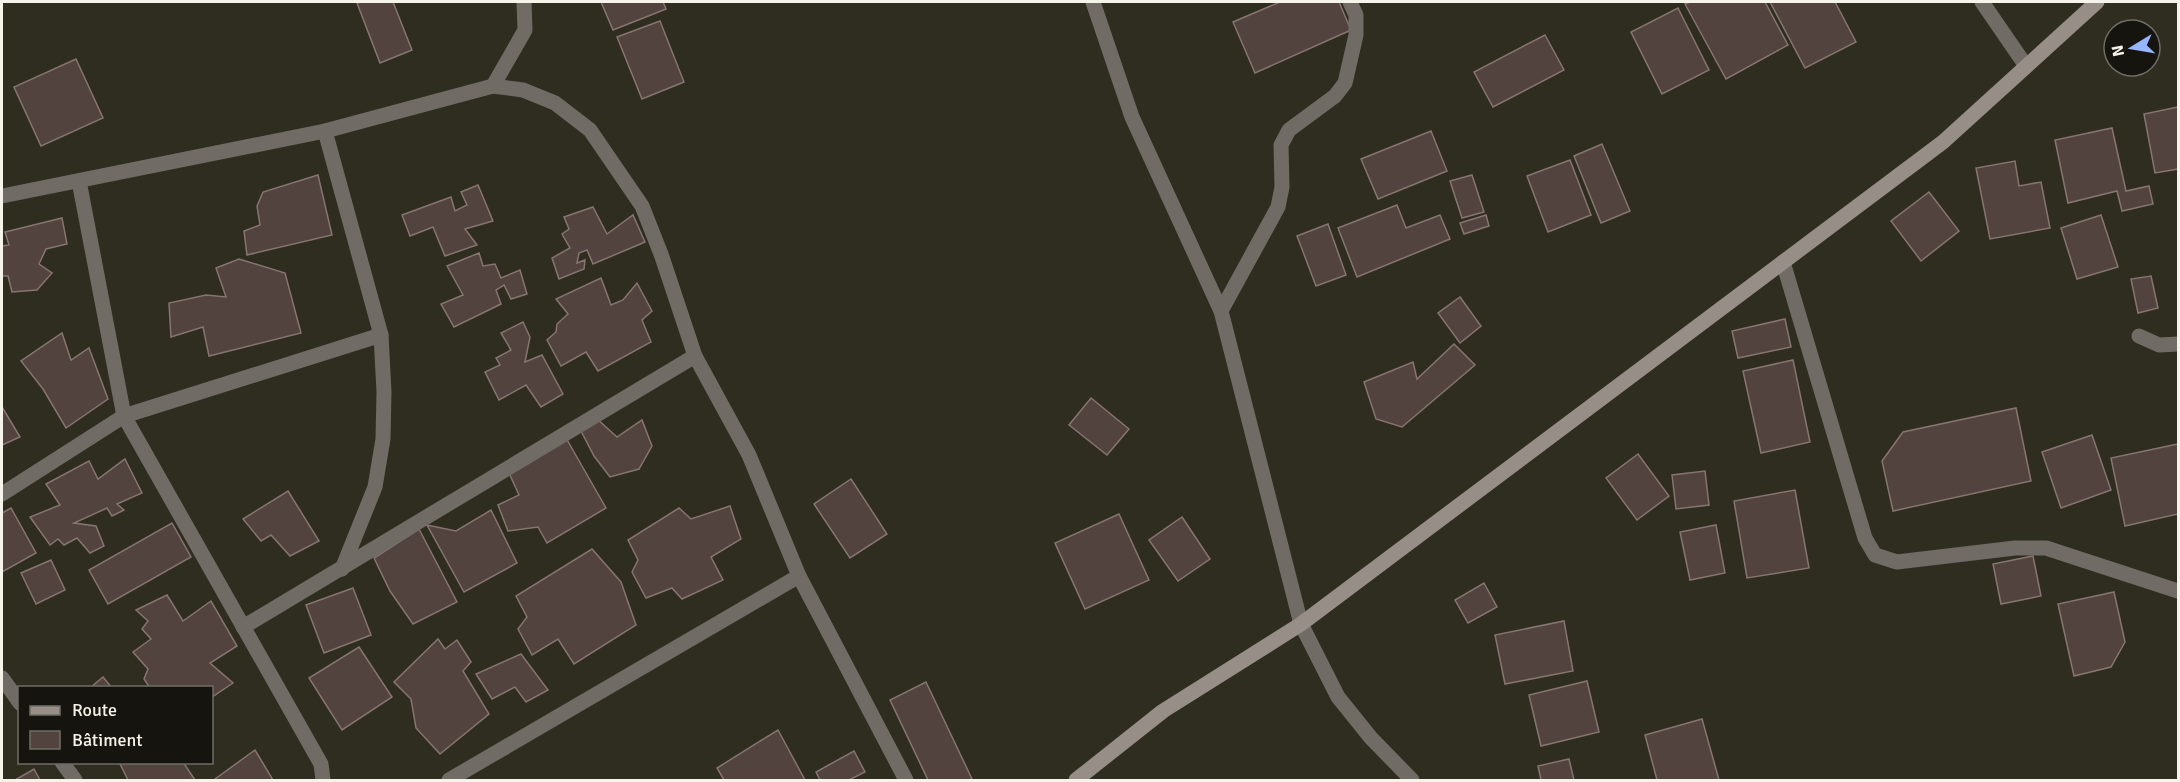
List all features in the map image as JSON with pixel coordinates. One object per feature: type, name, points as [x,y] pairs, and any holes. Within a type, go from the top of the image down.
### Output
[{"type":"street","points":[[493,86],[525,30],[524,2]]},
{"type":"street","points":[[1093,2],[1132,117],[1221,311],[1301,624],[1338,697],[1371,738],[1412,780]]},
{"type":"street","points":[[1221,311],[1278,207],[1282,187],[1281,145],[1289,130],[1335,96],[1345,83],[1356,35],[1356,15],[1350,2]]},
{"type":"street","points":[[1982,2],[2026,66]]},
{"type":"street","points":[[1076,780],[1163,711],[1301,624],[1943,142],[2097,2]]},
{"type":"street","points":[[2,196],[325,131],[493,86],[523,90],[555,103],[590,130],[642,206],[661,254],[695,356],[749,455],[799,576],[906,780]]},
{"type":"street","points":[[325,131],[381,335],[384,392],[383,428],[375,488],[342,569]]},
{"type":"street","points":[[79,181],[124,416],[321,764],[323,780]]},
{"type":"street","points":[[1783,262],[1865,538],[1875,555],[1898,562],[2015,548],[2046,548],[2178,591]]},
{"type":"street","points":[[2,494],[124,416],[381,335]]},
{"type":"street","points":[[2139,336],[2159,345],[2178,344]]},
{"type":"street","points":[[243,627],[695,356]]},
{"type":"street","points":[[449,780],[799,576]]},
{"type":"street","points":[[2,678],[18,700]]},
{"type":"street","points":[[63,764],[75,780]]},
{"type":"building","points":[[393,2],[412,50],[380,63],[357,3]]},
{"type":"building","points":[[601,2],[663,2],[666,9],[613,30]]},
{"type":"building","points":[[1280,2],[1339,2],[1351,30],[1255,73],[1233,22]]},
{"type":"building","points":[[1690,2],[1765,2],[1788,45],[1726,79],[1685,4]]},
{"type":"building","points":[[1770,2],[1835,2],[1856,42],[1805,68]]},
{"type":"building","points":[[1678,8],[1709,70],[1662,94],[1631,32]]},
{"type":"building","points":[[660,21],[684,82],[642,99],[617,37]]},
{"type":"building","points":[[1545,35],[1564,70],[1493,107],[1474,72]]},
{"type":"building","points":[[76,59],[103,118],[41,146],[14,87]]},
{"type":"building","points":[[2178,107],[2178,169],[2155,173],[2144,114]]},
{"type":"building","points":[[2112,128],[2126,191],[2149,186],[2153,204],[2122,211],[2117,191],[2068,203],[2055,140]]},
{"type":"building","points":[[1431,131],[1447,171],[1378,199],[1361,159]]},
{"type":"building","points":[[1602,144],[1630,211],[1601,223],[1574,156]]},
{"type":"building","points":[[1570,160],[1591,215],[1548,232],[1527,176]]},
{"type":"building","points":[[2015,161],[2019,186],[2041,182],[2050,228],[1990,239],[1976,168]]},
{"type":"building","points":[[318,175],[332,235],[247,255],[244,231],[260,225],[257,206],[263,192]]},
{"type":"building","points":[[1472,175],[1484,212],[1462,218],[1450,181]]},
{"type":"building","points":[[478,185],[493,221],[465,229],[477,245],[445,256],[433,227],[410,236],[402,215],[451,197],[455,211],[467,205],[461,192]]},
{"type":"building","points":[[1929,192],[1959,231],[1921,261],[1891,221]]},
{"type":"building","points":[[1397,205],[1406,228],[1440,215],[1450,239],[1357,277],[1338,228]]},
{"type":"building","points":[[593,207],[607,234],[633,215],[645,242],[593,264],[587,250],[579,253],[577,263],[585,260],[584,269],[559,279],[552,258],[570,248],[562,234],[569,229],[564,217]]},
{"type":"building","points":[[1486,215],[1489,226],[1464,234],[1460,223]]},
{"type":"building","points":[[2101,215],[2118,267],[2077,279],[2061,228]]},
{"type":"building","points":[[62,218],[67,244],[46,249],[39,264],[52,273],[37,290],[12,292],[8,276],[2,276],[2,246],[9,245],[5,232]]},
{"type":"building","points":[[1328,224],[1346,275],[1316,286],[1297,236]]},
{"type":"building","points":[[479,253],[483,266],[495,264],[501,278],[520,270],[527,294],[511,299],[504,285],[496,290],[501,304],[454,327],[441,304],[463,295],[447,266]]},
{"type":"building","points":[[239,259],[285,273],[301,333],[209,356],[203,327],[171,337],[169,303],[206,295],[226,297],[216,268]]},
{"type":"building","points":[[2151,276],[2158,308],[2138,313],[2131,279]]},
{"type":"building","points":[[601,278],[611,305],[623,300],[637,283],[652,311],[642,320],[651,342],[598,371],[586,352],[561,366],[547,340],[556,332],[557,324],[568,314],[556,299]]},
{"type":"building","points":[[1460,297],[1481,326],[1460,343],[1438,313]]},
{"type":"building","points":[[1785,319],[1791,347],[1738,358],[1732,331]]},
{"type":"building","points":[[523,322],[530,337],[525,362],[542,355],[563,394],[541,407],[526,385],[499,400],[485,372],[500,365],[496,358],[511,350],[501,333]]},
{"type":"building","points":[[62,333],[71,360],[89,348],[108,399],[66,428],[43,389],[21,361]]},
{"type":"building","points":[[1454,344],[1475,365],[1402,427],[1376,419],[1364,382],[1413,362],[1417,379]]},
{"type":"building","points":[[1793,360],[1810,442],[1761,453],[1743,371]]},
{"type":"building","points":[[1091,398],[1129,429],[1107,455],[1069,425]]},
{"type":"building","points":[[2,407],[20,437],[2,445]]},
{"type":"building","points":[[2016,408],[2031,481],[1893,511],[1882,461],[1903,432]]},
{"type":"building","points":[[596,418],[617,437],[642,420],[652,446],[639,469],[610,477],[594,456],[580,429]]},
{"type":"building","points":[[2092,435],[2111,490],[2061,508],[2042,452]]},
{"type":"building","points":[[566,438],[606,508],[547,543],[538,527],[508,531],[498,505],[519,495],[509,473]]},
{"type":"building","points":[[2178,444],[2178,514],[2125,526],[2111,458]]},
{"type":"building","points":[[1638,454],[1669,496],[1637,520],[1606,478]]},
{"type":"building","points":[[125,459],[142,493],[117,504],[124,510],[112,516],[107,508],[74,523],[96,526],[104,546],[90,553],[77,538],[64,545],[58,539],[50,545],[30,517],[60,505],[46,484],[89,461],[98,479]]},
{"type":"building","points":[[1705,471],[1709,505],[1676,509],[1672,475]]},
{"type":"building","points":[[851,479],[887,534],[850,558],[814,504]]},
{"type":"building","points":[[1795,490],[1809,568],[1747,578],[1734,501]]},
{"type":"building","points":[[288,491],[319,541],[290,556],[271,535],[261,541],[243,519]]},
{"type":"building","points":[[730,506],[741,539],[711,557],[723,580],[682,599],[672,588],[646,598],[632,572],[638,560],[628,540],[679,508],[691,519]]},
{"type":"building","points":[[11,508],[36,553],[2,572],[2,513]]},
{"type":"building","points":[[491,510],[517,563],[464,592],[427,525],[456,531]]},
{"type":"building","points":[[1119,514],[1149,580],[1085,609],[1055,543]]},
{"type":"building","points":[[1182,517],[1210,559],[1178,581],[1149,540]]},
{"type":"building","points":[[172,523],[191,557],[108,604],[89,570]]},
{"type":"building","points":[[1716,525],[1725,573],[1690,580],[1680,532]]},
{"type":"building","points":[[419,529],[457,602],[413,624],[390,591],[374,558]]},
{"type":"building","points":[[592,549],[621,582],[636,625],[574,664],[558,639],[532,655],[518,629],[527,617],[516,596]]},
{"type":"building","points":[[2033,556],[2041,596],[2001,604],[1993,564]]},
{"type":"building","points":[[51,560],[65,590],[36,604],[21,573]]},
{"type":"building","points":[[1484,583],[1497,607],[1468,623],[1455,600]]},
{"type":"building","points":[[353,588],[371,635],[324,653],[306,605]]},
{"type":"building","points":[[2114,592],[2125,642],[2111,667],[2074,676],[2058,604]]},
{"type":"building","points":[[167,595],[183,621],[211,601],[237,646],[210,663],[233,683],[213,696],[213,686],[149,686],[144,679],[148,669],[133,652],[151,639],[142,629],[148,621],[136,610]]},
{"type":"building","points":[[1564,621],[1573,671],[1505,684],[1495,635]]},
{"type":"building","points":[[438,639],[445,649],[457,640],[471,662],[463,671],[489,714],[440,754],[416,728],[411,699],[394,682]]},
{"type":"building","points":[[359,647],[392,697],[342,730],[309,678]]},
{"type":"building","points":[[521,654],[548,690],[526,702],[515,687],[492,699],[476,674]]},
{"type":"building","points":[[103,677],[110,686],[92,686]]},
{"type":"building","points":[[1587,681],[1599,732],[1541,746],[1529,695]]},
{"type":"building","points":[[926,682],[972,779],[928,780],[890,700]]},
{"type":"building","points":[[1702,719],[1719,780],[1657,780],[1645,735]]},
{"type":"building","points":[[778,730],[805,780],[724,780],[717,768]]},
{"type":"building","points":[[255,750],[273,780],[215,779]]},
{"type":"building","points":[[854,751],[865,772],[849,780],[820,780],[816,772]]},
{"type":"building","points":[[1569,759],[1574,780],[1541,780],[1538,766]]},
{"type":"building","points":[[120,764],[184,764],[195,780],[128,780]]},
{"type":"building","points":[[34,769],[40,780],[15,780]]}]
